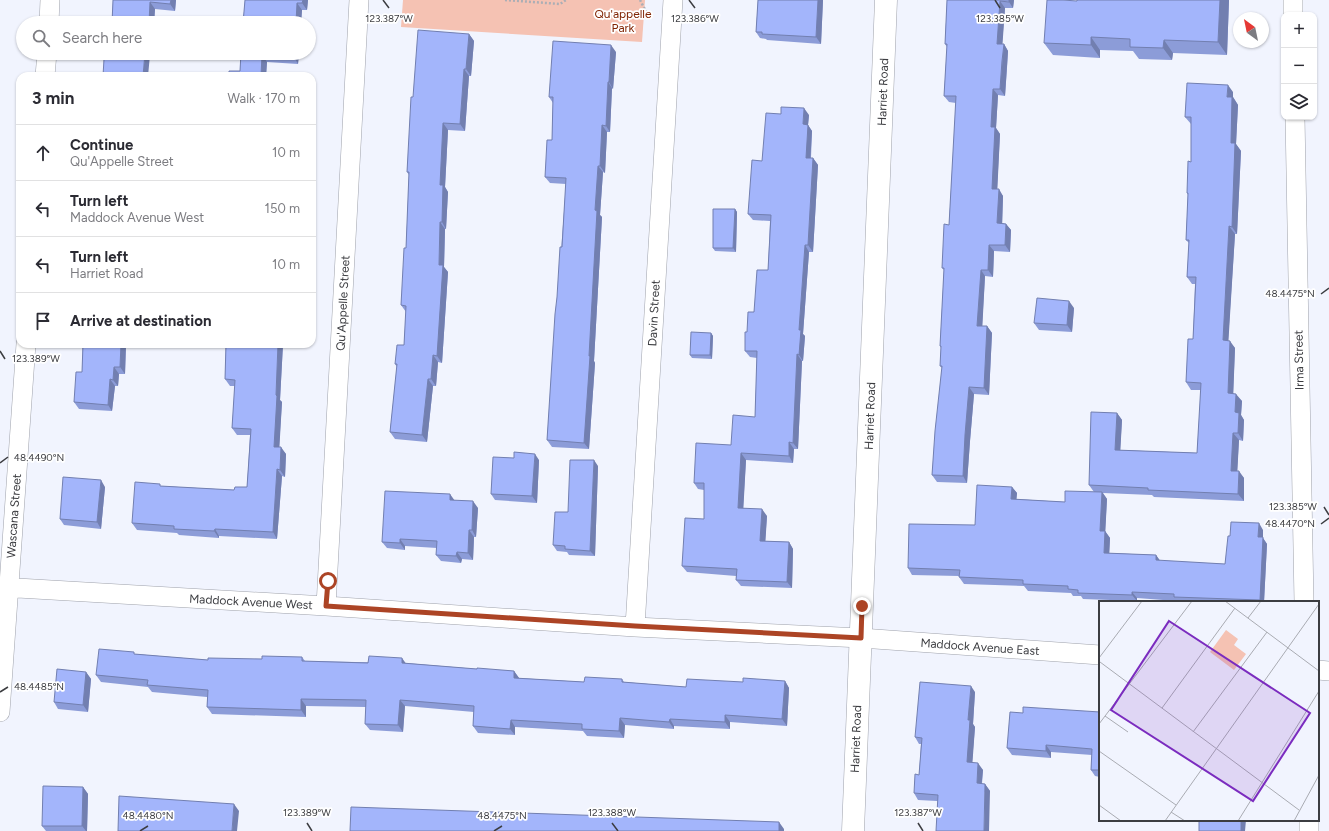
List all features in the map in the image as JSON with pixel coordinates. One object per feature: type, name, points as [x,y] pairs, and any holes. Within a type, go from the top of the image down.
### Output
[{"type":"main road","name":"Harriet Road","points":[[852,831],[886,0]]},
{"type":"street","points":[[49,16],[50,0]]},
{"type":"street","name":"Qu'Appelle Street","points":[[326,606],[359,0]]},
{"type":"street","name":"Davin Street","points":[[635,626],[673,0]]},
{"type":"street","points":[[1293,0],[1293,12]]},
{"type":"street","points":[[45,72],[46,60]]},
{"type":"street","name":"Irma Street","points":[[1295,120],[1304,601]]},
{"type":"street","name":"Wascana Street","points":[[0,712],[4,587],[26,348]]},
{"type":"street","name":"Maddock Avenue West","points":[[4,587],[635,626],[861,638]]},
{"type":"street","name":"Maddock Avenue East","points":[[861,638],[1099,655]]},
{"type":"street","points":[[1319,670],[1329,671]]},
{"type":"street","points":[[1309,821],[1310,831]]},
{"type":"path","points":[[505,0],[560,4],[566,0]]},
{"type":"green space","name":"Qu'appelle Park","points":[[403,0],[645,0],[642,42],[401,27]]},
{"type":"building","points":[[113,0],[171,0],[170,4],[150,2],[149,16],[112,16]]},
{"type":"building","points":[[245,0],[303,0],[302,3],[297,3],[296,16],[244,16]]},
{"type":"building","points":[[758,0],[818,0],[816,37],[762,34],[762,32],[756,32]]},
{"type":"building","points":[[947,0],[1009,0],[1009,2],[1000,1],[997,44],[1004,44],[1000,89],[993,89],[991,127],[995,127],[992,189],[999,189],[997,223],[1006,224],[1005,245],[989,245],[988,270],[981,270],[977,326],[987,326],[984,388],[969,387],[963,476],[932,475],[942,366],[940,366],[940,346],[944,268],[942,268],[944,224],[949,225],[956,96],[944,96],[947,44],[945,44]]},
{"type":"building","points":[[1047,0],[1220,0],[1218,42],[1164,40],[1163,48],[1130,47],[1130,39],[1091,37],[1091,45],[1044,43]]},
{"type":"building","points":[[418,30],[469,34],[466,69],[464,69],[460,124],[443,123],[440,185],[443,185],[442,222],[440,222],[439,265],[443,265],[437,356],[433,355],[431,379],[428,379],[422,435],[390,432],[397,364],[395,364],[397,345],[404,345],[406,306],[401,305],[404,248],[406,248],[409,172],[407,172],[411,97],[413,97]]},
{"type":"building","points":[[553,41],[611,45],[606,126],[602,125],[600,166],[598,166],[595,210],[597,211],[584,443],[547,440],[566,178],[545,177],[547,140],[552,140],[553,97],[549,97]]},
{"type":"building","points":[[104,60],[144,60],[143,72],[103,72]]},
{"type":"building","points":[[241,60],[262,60],[261,72],[229,72],[240,71]]},
{"type":"building","points":[[1187,83],[1228,85],[1227,97],[1232,97],[1231,143],[1235,143],[1232,227],[1229,226],[1223,340],[1230,341],[1228,393],[1236,394],[1235,412],[1239,413],[1238,433],[1233,433],[1231,471],[1239,471],[1238,494],[1148,490],[1148,488],[1089,485],[1091,412],[1117,413],[1115,450],[1197,453],[1201,383],[1186,382],[1188,339],[1193,339],[1196,277],[1187,277],[1189,240],[1186,240],[1187,193],[1188,161],[1191,162],[1191,117],[1185,117]]},
{"type":"building","points":[[781,107],[804,108],[803,124],[808,125],[806,158],[813,158],[808,245],[805,245],[799,330],[801,330],[799,355],[797,354],[793,443],[789,442],[789,456],[741,453],[738,508],[762,509],[760,541],[789,542],[787,582],[736,580],[737,569],[682,566],[685,518],[704,519],[704,483],[694,483],[696,443],[731,445],[733,415],[755,417],[757,351],[745,351],[745,332],[747,332],[748,312],[754,312],[757,270],[768,270],[771,215],[748,214],[752,160],[762,161],[766,113],[781,114]]},
{"type":"building","points":[[713,209],[735,209],[733,248],[713,248]]},
{"type":"building","points":[[1037,298],[1069,301],[1067,325],[1034,323]]},
{"type":"building","points":[[691,332],[711,333],[710,355],[690,355]]},
{"type":"building","points":[[83,348],[121,348],[120,367],[114,367],[113,380],[110,379],[108,405],[74,402],[76,372],[82,372]]},
{"type":"building","points":[[226,348],[278,348],[274,447],[281,447],[280,470],[277,469],[273,532],[215,529],[214,531],[174,529],[174,526],[132,523],[135,482],[160,484],[160,486],[234,490],[235,487],[247,487],[251,429],[232,428],[235,380],[225,379]]},
{"type":"building","points":[[514,452],[535,454],[532,496],[491,494],[493,457],[514,458]]},
{"type":"building","points":[[570,460],[594,460],[590,551],[565,549],[565,546],[553,545],[555,512],[568,512]]},
{"type":"building","points":[[63,477],[101,480],[97,522],[60,519]]},
{"type":"building","points":[[977,485],[1012,487],[1011,499],[1065,502],[1065,491],[1102,492],[1100,531],[1105,531],[1104,553],[1156,555],[1156,560],[1225,564],[1231,522],[1259,523],[1258,537],[1263,537],[1260,600],[1174,597],[1174,594],[1132,592],[1132,595],[1078,593],[1078,590],[1068,589],[1068,586],[1023,584],[1023,580],[959,577],[960,570],[908,568],[909,524],[975,525]]},
{"type":"building","points":[[385,491],[450,494],[450,500],[473,501],[472,530],[469,530],[468,553],[457,552],[456,556],[436,555],[437,541],[400,539],[400,543],[382,542]]},
{"type":"building","points":[[99,649],[134,652],[134,654],[208,660],[208,658],[262,659],[262,656],[302,657],[302,661],[368,663],[369,656],[402,658],[402,663],[514,671],[514,678],[584,682],[585,677],[622,679],[622,682],[686,687],[687,679],[743,682],[743,678],[785,681],[782,719],[725,715],[725,722],[670,719],[669,722],[620,718],[619,731],[582,729],[582,724],[511,720],[510,729],[473,726],[474,706],[400,700],[398,725],[365,724],[366,700],[301,699],[301,710],[207,707],[208,690],[147,685],[148,680],[96,675]]},
{"type":"building","points":[[57,669],[86,672],[83,705],[54,702]]},
{"type":"building","points":[[920,682],[971,686],[968,720],[970,720],[967,762],[978,763],[977,783],[985,784],[984,831],[936,831],[938,795],[914,793],[915,774],[919,775],[922,738],[915,737]]},
{"type":"building","points":[[1023,707],[1099,712],[1099,770],[1091,770],[1092,749],[1046,745],[1046,751],[1007,748],[1010,712],[1023,713]]},
{"type":"building","points":[[43,786],[83,787],[82,826],[42,826]]},
{"type":"building","points":[[119,796],[234,804],[232,831],[118,831]]},
{"type":"building","points":[[351,807],[779,822],[779,831],[350,831]]},
{"type":"building","points":[[1199,821],[1241,821],[1241,831],[1199,831]]},
{"type":"route","points":[[328,581],[326,606],[635,626],[861,638],[862,606]]}]
